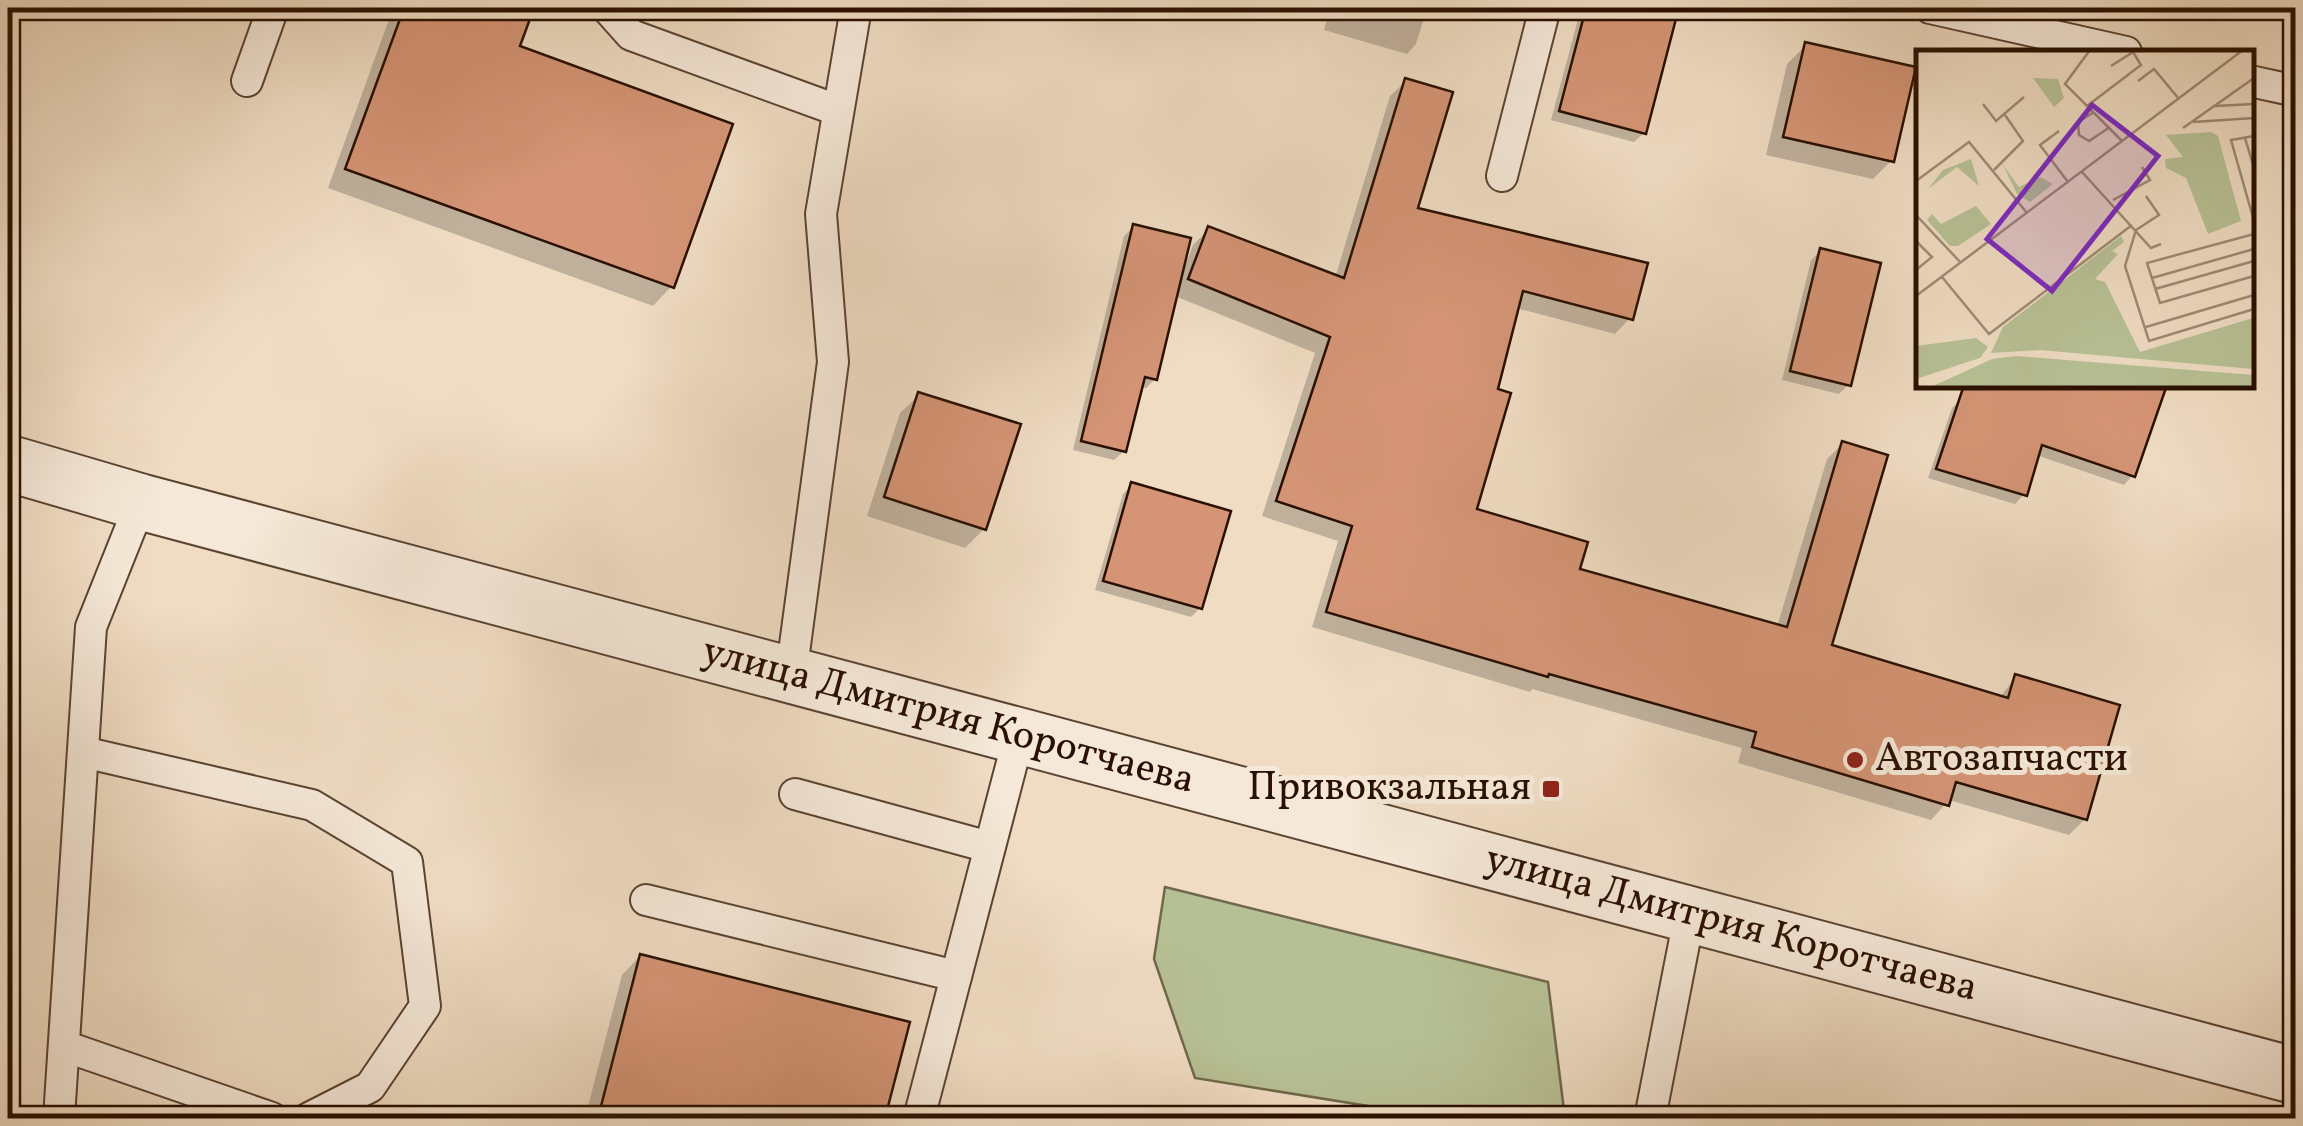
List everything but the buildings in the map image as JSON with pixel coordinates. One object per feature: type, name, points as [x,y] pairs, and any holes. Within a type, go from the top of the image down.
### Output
[{"type":"street","name":"улица Дмитрия Коротчаева","points":[[8,462],[142,502],[2296,1076]]},
{"type":"lane","points":[[247,80],[273,8]]},
{"type":"lane","points":[[606,8],[631,35],[837,110]]},
{"type":"lane","points":[[791,675],[833,362],[821,214],[856,8]]},
{"type":"lane","points":[[1502,176],[1545,8]]},
{"type":"lane","points":[[1930,8],[2117,50]]},
{"type":"lane","points":[[2253,82],[2296,91]]},
{"type":"lane","points":[[60,1118],[91,627],[142,502]]},
{"type":"lane","points":[[919,1118],[1019,736]]},
{"type":"lane","points":[[83,752],[312,806],[407,862],[426,1006],[370,1087],[309,1118]]},
{"type":"lane","points":[[795,794],[989,847]]},
{"type":"lane","points":[[646,900],[956,976]]},
{"type":"lane","points":[[1650,1118],[1690,913]]},
{"type":"lane","points":[[64,1046],[272,1118]]},
{"type":"green space","points":[[1165,887],[1548,982],[1565,1118],[1381,1118],[1368,1106],[1195,1078],[1154,959]]},
{"type":"place","name":"Автозапчасти","points":[[1855,760]]},
{"type":"place","name":"Привокзальная","points":[[1551,789]]}]
